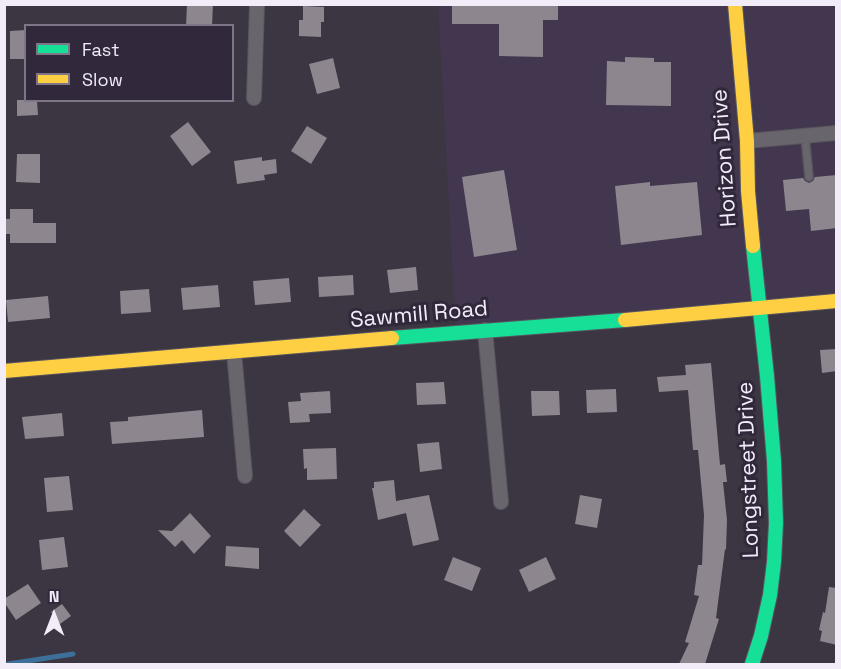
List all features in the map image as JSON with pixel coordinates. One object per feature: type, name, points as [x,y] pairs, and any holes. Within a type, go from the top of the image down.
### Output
[{"type":"street","points":[[254,98],[257,4]]},
{"type":"street","name":"Horizon Drive","points":[[735,4],[747,141],[748,191],[760,308]]},
{"type":"street","points":[[747,141],[837,133]]},
{"type":"street","name":"Sawmill Road","points":[[4,371],[837,301]]},
{"type":"street","name":"Longstreet Drive","points":[[752,664],[770,595],[776,523],[774,461],[760,308]]},
{"type":"street","points":[[485,330],[501,502]]},
{"type":"street","points":[[234,352],[245,476]]},
{"type":"lane","points":[[805,136],[808,177]]},
{"type":"shaded area","points":[[438,5],[836,5],[836,301],[456,333]]},
{"type":"building","points":[[187,4],[213,4],[212,24],[186,24]]},
{"type":"building","points":[[452,4],[558,4],[558,20],[543,20],[543,57],[499,56],[499,24],[452,24]]},
{"type":"building","points":[[303,6],[324,7],[321,37],[299,36],[299,20],[303,20]]},
{"type":"building","points":[[24,30],[24,59],[10,59],[10,31]]},
{"type":"building","points":[[625,57],[654,58],[654,62],[671,62],[671,106],[606,105],[607,61],[625,62]]},
{"type":"building","points":[[333,58],[340,88],[317,94],[309,64]]},
{"type":"building","points":[[17,100],[37,102],[38,115],[17,116]]},
{"type":"building","points":[[188,122],[211,152],[192,166],[170,136]]},
{"type":"building","points":[[307,126],[327,138],[311,164],[291,151]]},
{"type":"building","points":[[17,154],[40,154],[40,183],[16,182]]},
{"type":"building","points":[[262,157],[262,161],[276,159],[277,173],[264,175],[265,180],[237,184],[234,161]]},
{"type":"building","points":[[504,170],[517,250],[474,257],[462,177]]},
{"type":"building","points":[[837,175],[837,228],[811,231],[809,209],[786,211],[783,180],[803,178],[809,183],[815,177]]},
{"type":"building","points":[[650,182],[650,186],[697,182],[702,235],[621,245],[615,186]]},
{"type":"building","points":[[10,209],[33,209],[33,223],[56,223],[56,243],[10,243],[10,234],[6,234],[6,219],[10,219]]},
{"type":"building","points":[[416,267],[418,290],[390,293],[387,270]]},
{"type":"building","points":[[353,275],[354,295],[319,297],[318,277]]},
{"type":"building","points":[[289,278],[291,302],[255,305],[253,281]]},
{"type":"building","points":[[218,285],[220,307],[183,310],[181,288]]},
{"type":"building","points":[[149,289],[151,312],[121,314],[120,291]]},
{"type":"building","points":[[48,296],[50,318],[8,322],[6,300]]},
{"type":"building","points":[[837,349],[837,371],[822,373],[820,350]]},
{"type":"building","points":[[711,363],[720,465],[725,464],[727,482],[723,482],[727,520],[726,550],[716,618],[719,619],[705,664],[679,664],[689,643],[685,642],[699,596],[694,595],[698,565],[702,565],[704,515],[698,450],[693,450],[688,390],[659,392],[657,377],[686,375],[685,365]]},
{"type":"building","points":[[444,382],[446,404],[417,405],[416,383]]},
{"type":"building","points":[[616,389],[617,412],[587,413],[586,390]]},
{"type":"building","points":[[330,391],[331,413],[309,414],[310,422],[290,423],[288,402],[301,401],[300,393]]},
{"type":"building","points":[[531,391],[559,391],[560,415],[532,416]]},
{"type":"building","points":[[202,410],[204,437],[112,444],[110,422],[128,421],[128,417]]},
{"type":"building","points":[[62,413],[64,436],[25,439],[22,417]]},
{"type":"building","points":[[439,442],[442,469],[420,472],[417,444]]},
{"type":"building","points":[[336,448],[337,479],[307,480],[303,449]]},
{"type":"building","points":[[69,476],[73,510],[47,512],[44,478]]},
{"type":"building","points":[[394,480],[396,501],[429,495],[439,540],[413,546],[406,513],[378,520],[372,488],[374,488],[374,482]]},
{"type":"building","points":[[580,495],[602,499],[597,528],[575,524]]},
{"type":"building","points":[[304,509],[321,525],[300,547],[284,531]]},
{"type":"building","points":[[190,513],[211,536],[194,554],[182,540],[175,547],[158,530],[172,531]]},
{"type":"building","points":[[64,537],[68,567],[42,570],[39,540]]},
{"type":"building","points":[[226,546],[259,548],[259,569],[225,566]]},
{"type":"building","points":[[453,557],[481,568],[472,591],[444,580]]},
{"type":"building","points":[[546,557],[556,579],[529,592],[519,570]]},
{"type":"building","points":[[28,584],[41,603],[16,620],[4,599]]},
{"type":"building","points":[[829,587],[837,588],[837,645],[820,641],[822,631],[819,630],[823,612],[825,613]]},
{"type":"building","points":[[62,604],[71,616],[60,624],[51,612]]},
{"type":"waterway","points":[[8,664],[73,654]]},
{"type":"traffic: fast","points":[[752,664],[770,595],[776,523],[767,376],[753,246]]},
{"type":"traffic: fast","points":[[392,338],[625,320]]},
{"type":"traffic: slow","points":[[735,4],[747,141],[748,191],[753,246]]},
{"type":"traffic: slow","points":[[625,320],[836,301]]},
{"type":"traffic: slow","points":[[4,371],[392,338]]}]
